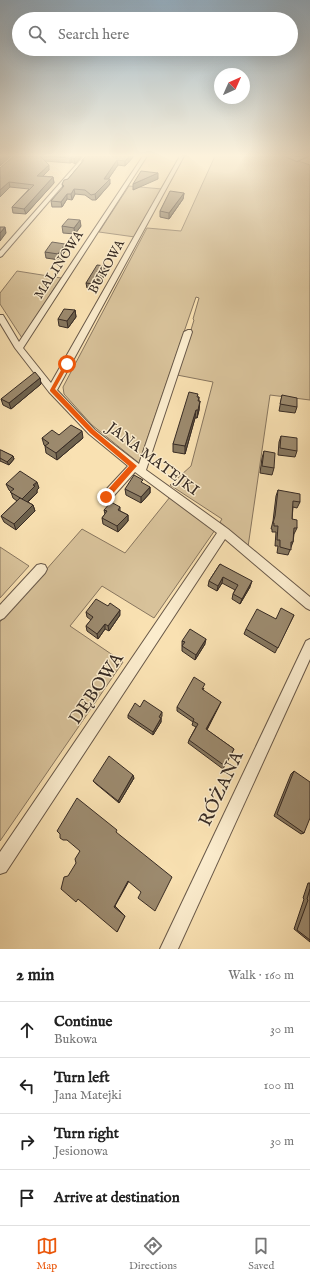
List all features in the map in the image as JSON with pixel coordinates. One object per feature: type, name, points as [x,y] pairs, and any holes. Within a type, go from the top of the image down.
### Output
[{"type":"street","points":[[0,255],[48,200]]},
{"type":"street","name":"MALINOWA","points":[[19,348],[117,200]]},
{"type":"street","name":"BUKOWA","points":[[52,390],[157,200]]},
{"type":"street","name":"JANA MATEJKI","points":[[0,317],[19,348],[52,390],[92,432],[137,468],[224,532],[310,604]]},
{"type":"street","points":[[106,497],[137,468],[188,332]]},
{"type":"street","name":"DĘBOWA","points":[[0,866],[224,532]]},
{"type":"street","points":[[0,614],[41,569]]},
{"type":"street","name":"RÓŻANA","points":[[169,949],[310,645]]},
{"type":"shaded area","points":[[120,200],[156,200],[135,237],[99,232]]},
{"type":"shaded area","points":[[195,200],[310,200],[310,400],[270,395],[248,547],[220,522],[222,519],[170,485],[191,466],[213,382],[177,375],[194,320],[199,298],[196,297],[139,463],[92,425],[64,394],[63,387],[147,228],[181,231]]},
{"type":"shaded area","points":[[17,271],[61,278],[22,338],[0,304],[0,293]]},
{"type":"shaded area","points":[[170,497],[215,530],[154,618],[102,586],[70,626],[123,662],[0,841],[0,622],[82,529],[125,553]]},
{"type":"shaded area","points":[[0,547],[29,566],[0,598]]},
{"type":"building","points":[[19,200],[32,200],[24,209],[12,207]]},
{"type":"building","points":[[52,200],[62,200],[61,202]]},
{"type":"building","points":[[165,200],[179,200],[169,213],[160,211]]},
{"type":"building","points":[[68,219],[80,220],[74,228],[62,226]]},
{"type":"building","points":[[0,227],[5,227],[0,233]]},
{"type":"building","points":[[52,242],[65,244],[58,254],[45,252]]},
{"type":"building","points":[[97,265],[106,266],[95,284],[86,283]]},
{"type":"building","points":[[64,309],[75,310],[67,321],[58,319]]},
{"type":"building","points":[[35,372],[40,378],[9,403],[1,399]]},
{"type":"building","points":[[189,392],[198,394],[198,401],[200,401],[198,410],[196,410],[185,446],[173,444]]},
{"type":"building","points":[[282,395],[297,398],[297,407],[280,404]]},
{"type":"building","points":[[71,425],[82,431],[56,453],[45,446],[49,443],[42,438],[52,430],[59,435]]},
{"type":"building","points":[[281,436],[297,438],[297,451],[280,448]]},
{"type":"building","points":[[0,450],[13,456],[7,462],[0,458]]},
{"type":"building","points":[[264,451],[275,453],[274,468],[262,466]]},
{"type":"building","points":[[20,471],[37,482],[22,499],[10,492],[14,489],[6,484]]},
{"type":"building","points":[[134,475],[143,480],[141,482],[150,487],[141,497],[125,489]]},
{"type":"building","points":[[278,490],[300,494],[300,502],[293,501],[292,519],[297,520],[297,528],[294,528],[291,550],[280,547],[280,540],[277,540],[278,526],[274,526],[273,523]]},
{"type":"building","points":[[20,498],[33,505],[14,524],[1,516]]},
{"type":"building","points":[[111,502],[120,507],[118,510],[128,515],[117,526],[102,518],[107,511],[104,510]]},
{"type":"building","points":[[220,564],[252,581],[242,599],[233,594],[238,585],[223,577],[218,586],[209,581]]},
{"type":"building","points":[[96,599],[108,606],[110,603],[120,610],[108,626],[105,624],[97,634],[86,626],[93,617],[86,612]]},
{"type":"building","points":[[281,608],[294,615],[278,648],[246,629],[257,609],[276,619]]},
{"type":"building","points":[[190,629],[206,639],[196,655],[182,646],[185,642],[182,641]]},
{"type":"building","points":[[194,677],[205,684],[202,689],[221,702],[206,729],[234,749],[225,766],[189,740],[198,724],[193,721],[194,719],[177,707]]},
{"type":"building","points":[[144,700],[162,712],[159,717],[161,718],[153,732],[128,715],[135,703],[140,707]]},
{"type":"building","points":[[109,756],[133,775],[118,801],[93,781]]},
{"type":"building","points":[[294,771],[310,782],[310,818],[304,833],[277,814]]},
{"type":"building","points":[[77,798],[117,830],[116,832],[172,877],[155,911],[138,898],[141,892],[128,881],[114,907],[125,916],[117,932],[78,899],[76,902],[61,889],[64,877],[68,876],[76,863],[75,859],[80,851],[67,840],[60,838],[60,834],[57,831]]},
{"type":"building","points":[[310,889],[310,940],[297,930],[308,900]]},
{"type":"route","points":[[67,364],[52,390],[92,432],[134,466],[106,497]]}]
